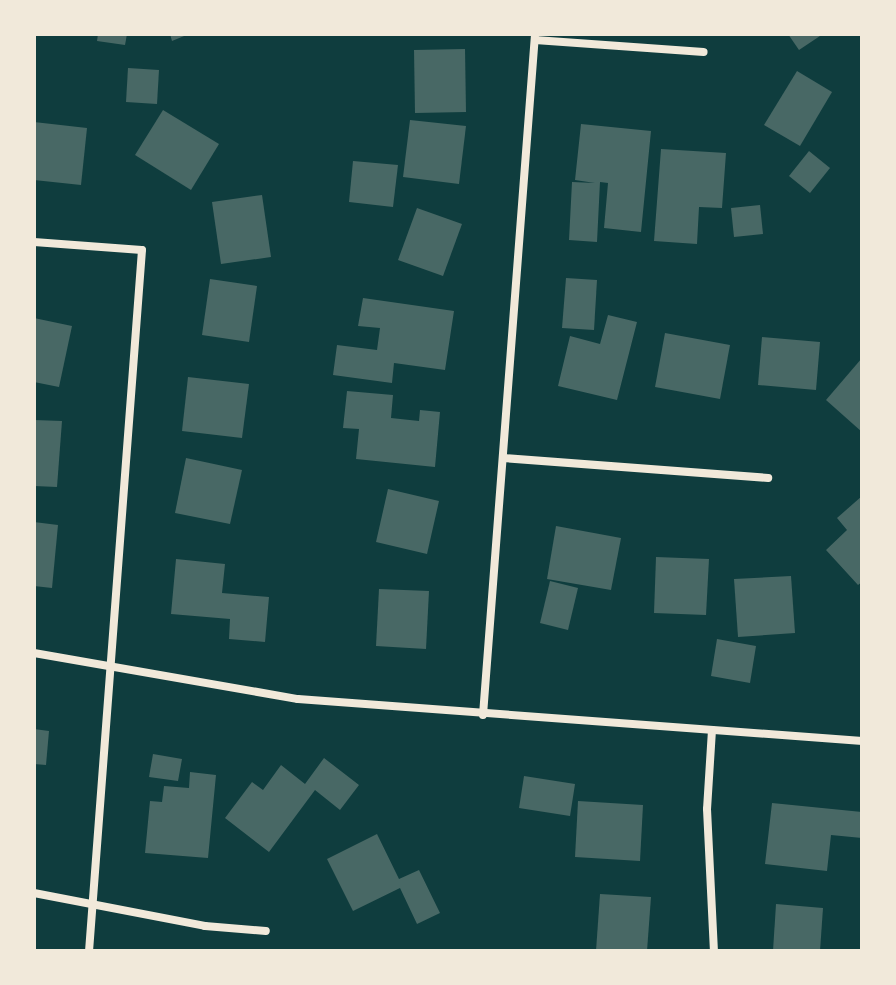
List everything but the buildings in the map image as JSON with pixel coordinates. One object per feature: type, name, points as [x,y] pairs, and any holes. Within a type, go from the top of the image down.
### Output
[{"type":"street","points":[[483,715],[535,37],[704,52]]},
{"type":"street","points":[[34,242],[142,250],[89,951]]},
{"type":"street","points":[[503,458],[768,478]]},
{"type":"street","points":[[34,653],[110,670],[298,699],[862,741]]},
{"type":"street","points":[[712,730],[707,809],[714,951]]},
{"type":"street","points":[[34,893],[92,906],[266,931]]}]
